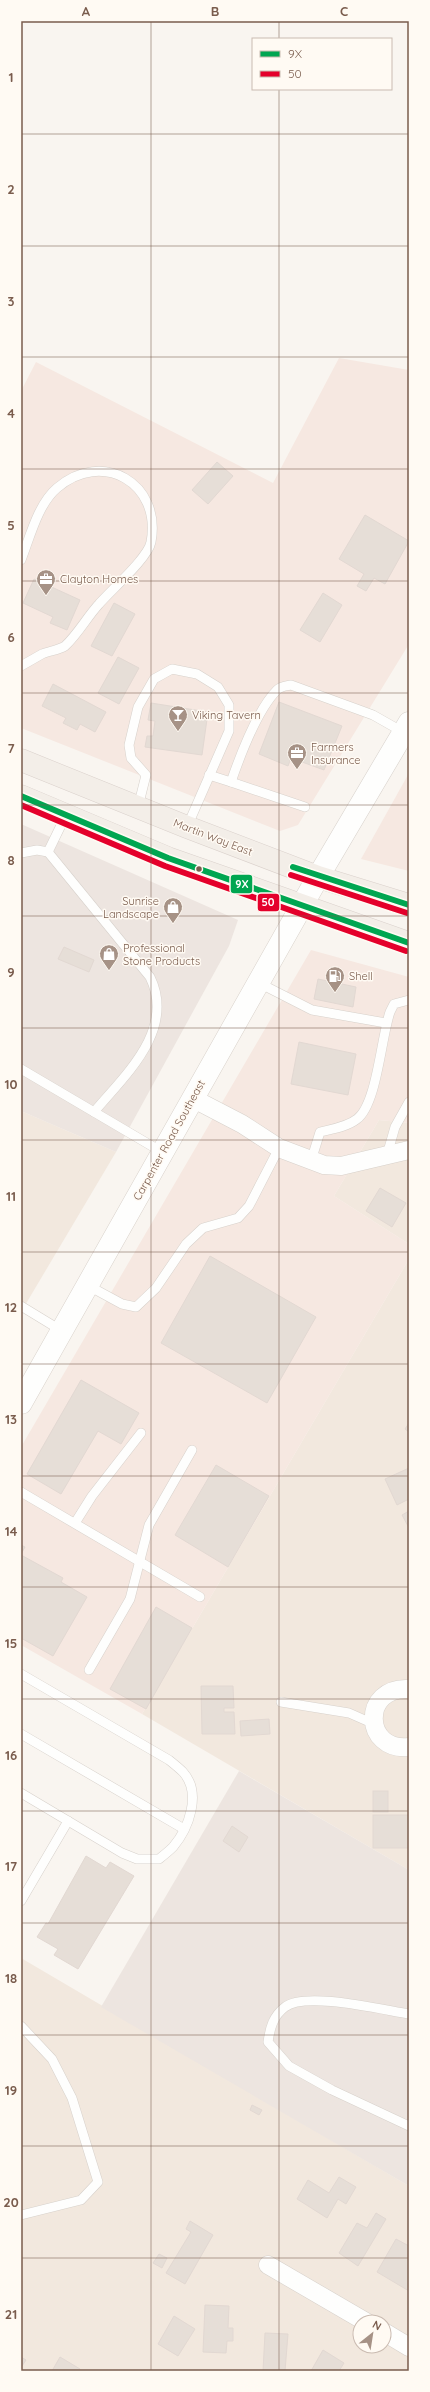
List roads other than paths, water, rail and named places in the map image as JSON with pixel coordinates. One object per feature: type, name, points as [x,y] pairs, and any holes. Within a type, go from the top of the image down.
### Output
[{"type":"main road","name":"Carpenter Road Southeast","points":[[21,1403],[257,982],[406,728]]},
{"type":"main road","name":"Martin Way East","points":[[21,760],[187,827],[318,877],[409,905]]},
{"type":"main road","points":[[21,796],[168,858],[409,944]]},
{"type":"street","points":[[192,1098],[242,1124],[279,1148],[324,1165],[341,1166],[409,1150]]},
{"type":"street","points":[[409,1689],[391,1691],[382,1697],[373,1714],[377,1733],[383,1741],[392,1746],[409,1747]]},
{"type":"street","points":[[268,2265],[352,2314]]},
{"type":"street","points":[[392,2337],[409,2347]]},
{"type":"lane","points":[[21,560],[35,524],[46,502],[55,489],[70,478],[89,471],[108,471],[125,478],[138,487],[150,506],[153,521],[151,543],[140,560],[98,604],[63,647],[43,654],[21,666]]},
{"type":"lane","points":[[138,807],[146,775],[131,758],[129,745],[138,707],[154,679],[172,669],[197,674],[218,687],[229,705],[229,731],[187,827]]},
{"type":"lane","points":[[231,782],[250,734],[271,698],[284,686],[291,685],[406,728]]},
{"type":"lane","points":[[209,775],[305,808]]},
{"type":"lane","points":[[48,852],[66,815]]},
{"type":"lane","points":[[21,853],[37,850],[48,852],[150,977],[157,998],[157,1014],[150,1041],[94,1112]]},
{"type":"lane","points":[[257,982],[312,1010],[386,1023]]},
{"type":"lane","points":[[311,1161],[320,1132],[344,1126],[357,1120],[369,1104],[386,1023],[394,1004],[409,1000]]},
{"type":"lane","points":[[21,1069],[162,1152]]},
{"type":"lane","points":[[387,1155],[395,1127],[409,1102]]},
{"type":"lane","points":[[87,1286],[122,1304],[136,1307],[156,1288],[186,1244],[203,1228],[238,1218],[249,1206],[279,1148]]},
{"type":"lane","points":[[21,1306],[62,1331]]},
{"type":"lane","points":[[75,1523],[92,1496],[141,1433]]},
{"type":"lane","points":[[89,1670],[130,1599],[141,1564],[149,1525],[192,1450]]},
{"type":"lane","points":[[21,1492],[75,1523],[141,1564],[200,1597]]},
{"type":"lane","points":[[21,1674],[169,1760],[184,1773],[191,1789],[192,1808],[190,1818],[173,1847],[159,1859],[137,1858],[122,1853],[21,1793]]},
{"type":"lane","points":[[281,1702],[349,1714],[374,1724]]},
{"type":"lane","points":[[21,1734],[184,1829]]},
{"type":"lane","points":[[21,1901],[68,1821]]},
{"type":"lane","points":[[409,2014],[341,2002],[302,2000],[285,2006],[271,2024],[268,2042],[289,2066],[332,2090],[409,2126]]},
{"type":"lane","points":[[21,2026],[52,2059],[72,2098],[98,2182],[81,2200],[21,2215]]},
{"type":"place","name":"Clayton Homes","points":[[46,596]]},
{"type":"place","name":"Viking Tavern","points":[[178,732]]},
{"type":"place","name":"Farmers Insurance","points":[[297,770]]},
{"type":"place","name":"Sunrise Landscape","points":[[173,924]]},
{"type":"place","name":"Professional Stone Products","points":[[109,971]]},
{"type":"place","name":"Shell","points":[[335,993]]}]
